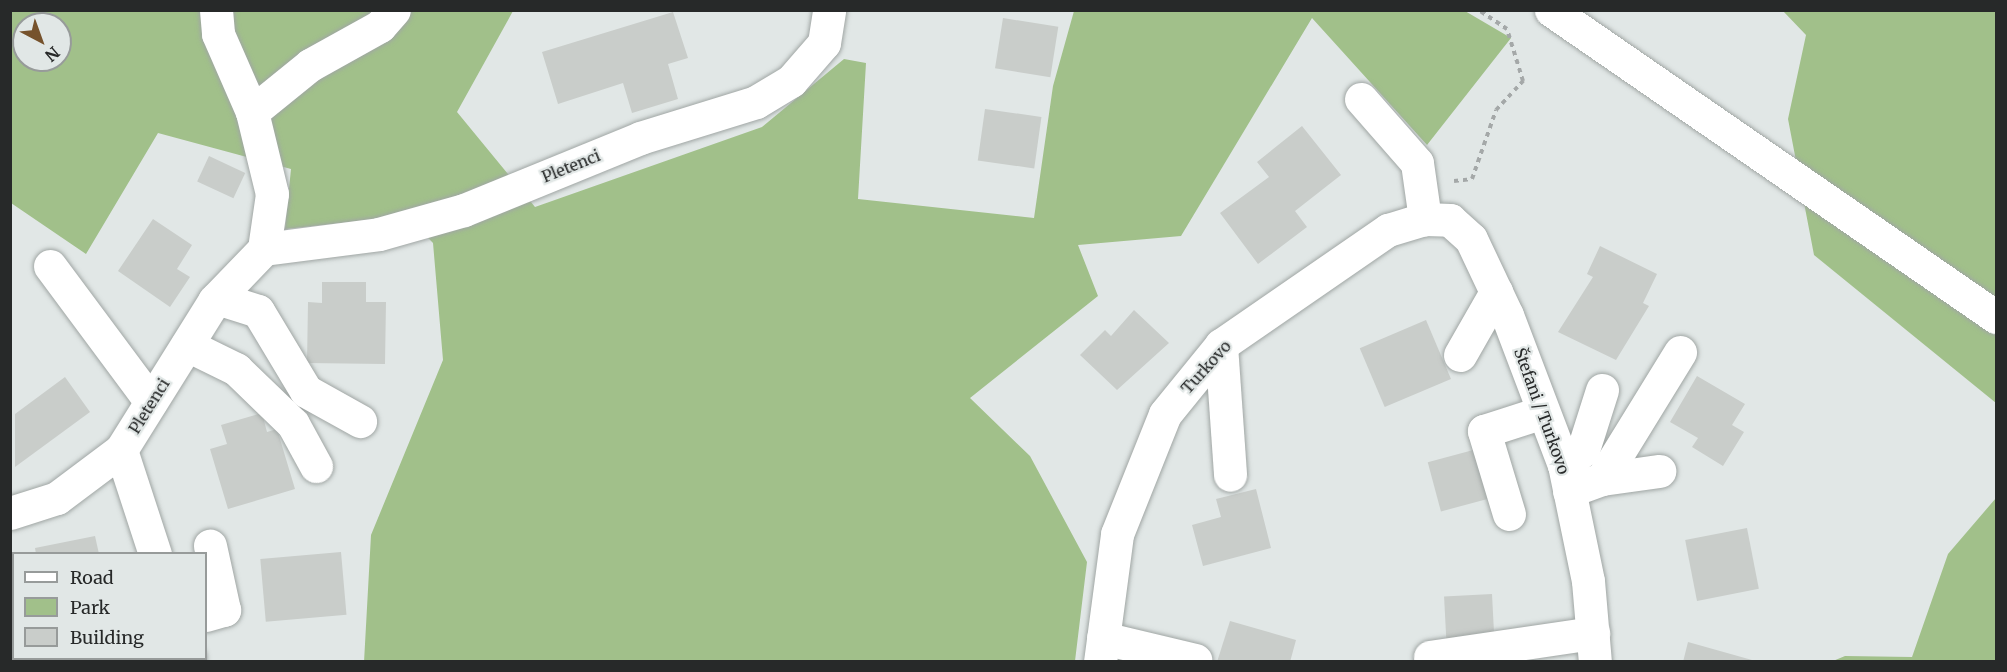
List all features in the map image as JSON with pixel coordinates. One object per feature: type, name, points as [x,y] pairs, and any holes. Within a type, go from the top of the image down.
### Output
[{"type":"street","points":[[216,10],[218,34],[252,112],[272,194],[264,249]]},
{"type":"street","points":[[252,112],[310,65],[380,26],[394,10]]},
{"type":"street","points":[[1551,10],[1996,317]]},
{"type":"street","name":"Pletenci","points":[[10,513],[57,498],[121,450],[217,298],[264,249],[379,234],[464,210],[640,138],[756,102],[791,81],[824,43],[822,17]]},
{"type":"street","points":[[1362,99],[1417,163],[1425,219]]},
{"type":"street","name":"Turkovo","points":[[1101,650],[1117,534],[1134,490],[1165,414],[1221,345],[1388,230],[1425,219],[1450,220],[1471,238]]},
{"type":"street","name":"Štefani / Turkovo","points":[[1471,238],[1496,292],[1567,478],[1594,647]]},
{"type":"street","points":[[50,266],[151,402]]},
{"type":"street","points":[[1460,355],[1496,292]]},
{"type":"street","points":[[217,298],[258,311],[306,391],[360,421]]},
{"type":"street","points":[[187,345],[236,369],[292,424],[316,466]]},
{"type":"street","points":[[1221,345],[1230,474]]},
{"type":"street","points":[[1602,479],[1680,352]]},
{"type":"street","points":[[1602,390],[1583,450],[1567,478],[1602,479],[1659,471]]},
{"type":"street","points":[[1509,514],[1484,431],[1543,412]]},
{"type":"street","name":"Pletenci","points":[[121,450],[155,552]]},
{"type":"street","points":[[207,615],[224,610],[210,546]]},
{"type":"street","points":[[1430,657],[1594,647]]},
{"type":"street","points":[[1101,650],[1195,660]]},
{"type":"path","points":[[1425,219],[1434,182],[1472,179],[1496,110],[1523,81],[1507,29],[1479,10]]},
{"type":"green space","points":[[10,11],[513,11],[457,112],[535,207],[762,127],[844,59],[866,63],[858,199],[1034,218],[1053,86],[1074,11],[1465,11],[1511,38],[1427,145],[1312,18],[1181,236],[1078,245],[1098,296],[970,398],[1030,456],[1087,562],[1075,661],[364,662],[371,535],[443,360],[433,243],[407,216],[285,229],[291,169],[158,133],[86,254],[11,203]]},
{"type":"green space","points":[[1783,11],[1996,11],[1996,403],[1814,255],[1788,119],[1806,35]]},
{"type":"green space","points":[[1996,498],[1996,661],[1833,661],[1845,656],[1912,657],[1948,554]]},
{"type":"building","points":[[673,12],[688,58],[668,64],[678,99],[632,113],[623,83],[558,104],[542,52]]},
{"type":"building","points":[[1003,18],[1058,27],[1050,77],[995,68]]},
{"type":"building","points":[[985,109],[1041,117],[1034,168],[978,160]]},
{"type":"building","points":[[1302,126],[1341,175],[1295,211],[1307,227],[1258,264],[1220,213],[1269,177],[1257,162]]},
{"type":"building","points":[[209,156],[245,173],[233,198],[197,181]]},
{"type":"building","points":[[153,219],[192,245],[177,269],[190,277],[170,307],[118,271]]},
{"type":"building","points":[[1600,246],[1657,274],[1643,303],[1649,306],[1616,360],[1558,332],[1593,277],[1587,274]]},
{"type":"building","points":[[322,282],[366,282],[366,302],[386,302],[385,364],[307,363],[308,302],[322,303]]},
{"type":"building","points":[[1134,310],[1169,343],[1117,390],[1080,355],[1105,330],[1111,336]]},
{"type":"building","points":[[1426,320],[1451,379],[1385,407],[1360,348]]},
{"type":"building","points":[[1697,376],[1745,404],[1732,425],[1744,432],[1723,466],[1692,447],[1698,438],[1670,422]]},
{"type":"building","points":[[65,377],[90,412],[15,467],[15,414]]},
{"type":"building","points":[[262,413],[267,432],[277,429],[295,489],[228,509],[210,449],[227,444],[221,425]]},
{"type":"building","points":[[1477,449],[1490,498],[1441,511],[1428,462]]},
{"type":"building","points":[[1256,489],[1271,548],[1203,566],[1192,525],[1221,517],[1216,499]]},
{"type":"building","points":[[1747,528],[1759,589],[1697,601],[1685,540]]},
{"type":"building","points":[[95,536],[99,552],[36,552],[35,548]]},
{"type":"building","points":[[341,552],[346,615],[266,622],[260,559]]},
{"type":"building","points":[[1492,594],[1494,639],[1446,641],[1444,597]]},
{"type":"building","points":[[1230,621],[1296,640],[1290,662],[1217,662]]},
{"type":"building","points":[[1688,642],[1752,660],[1752,662],[1683,662]]},
{"type":"building","points":[[66,660],[121,660],[121,662],[66,662]]}]
